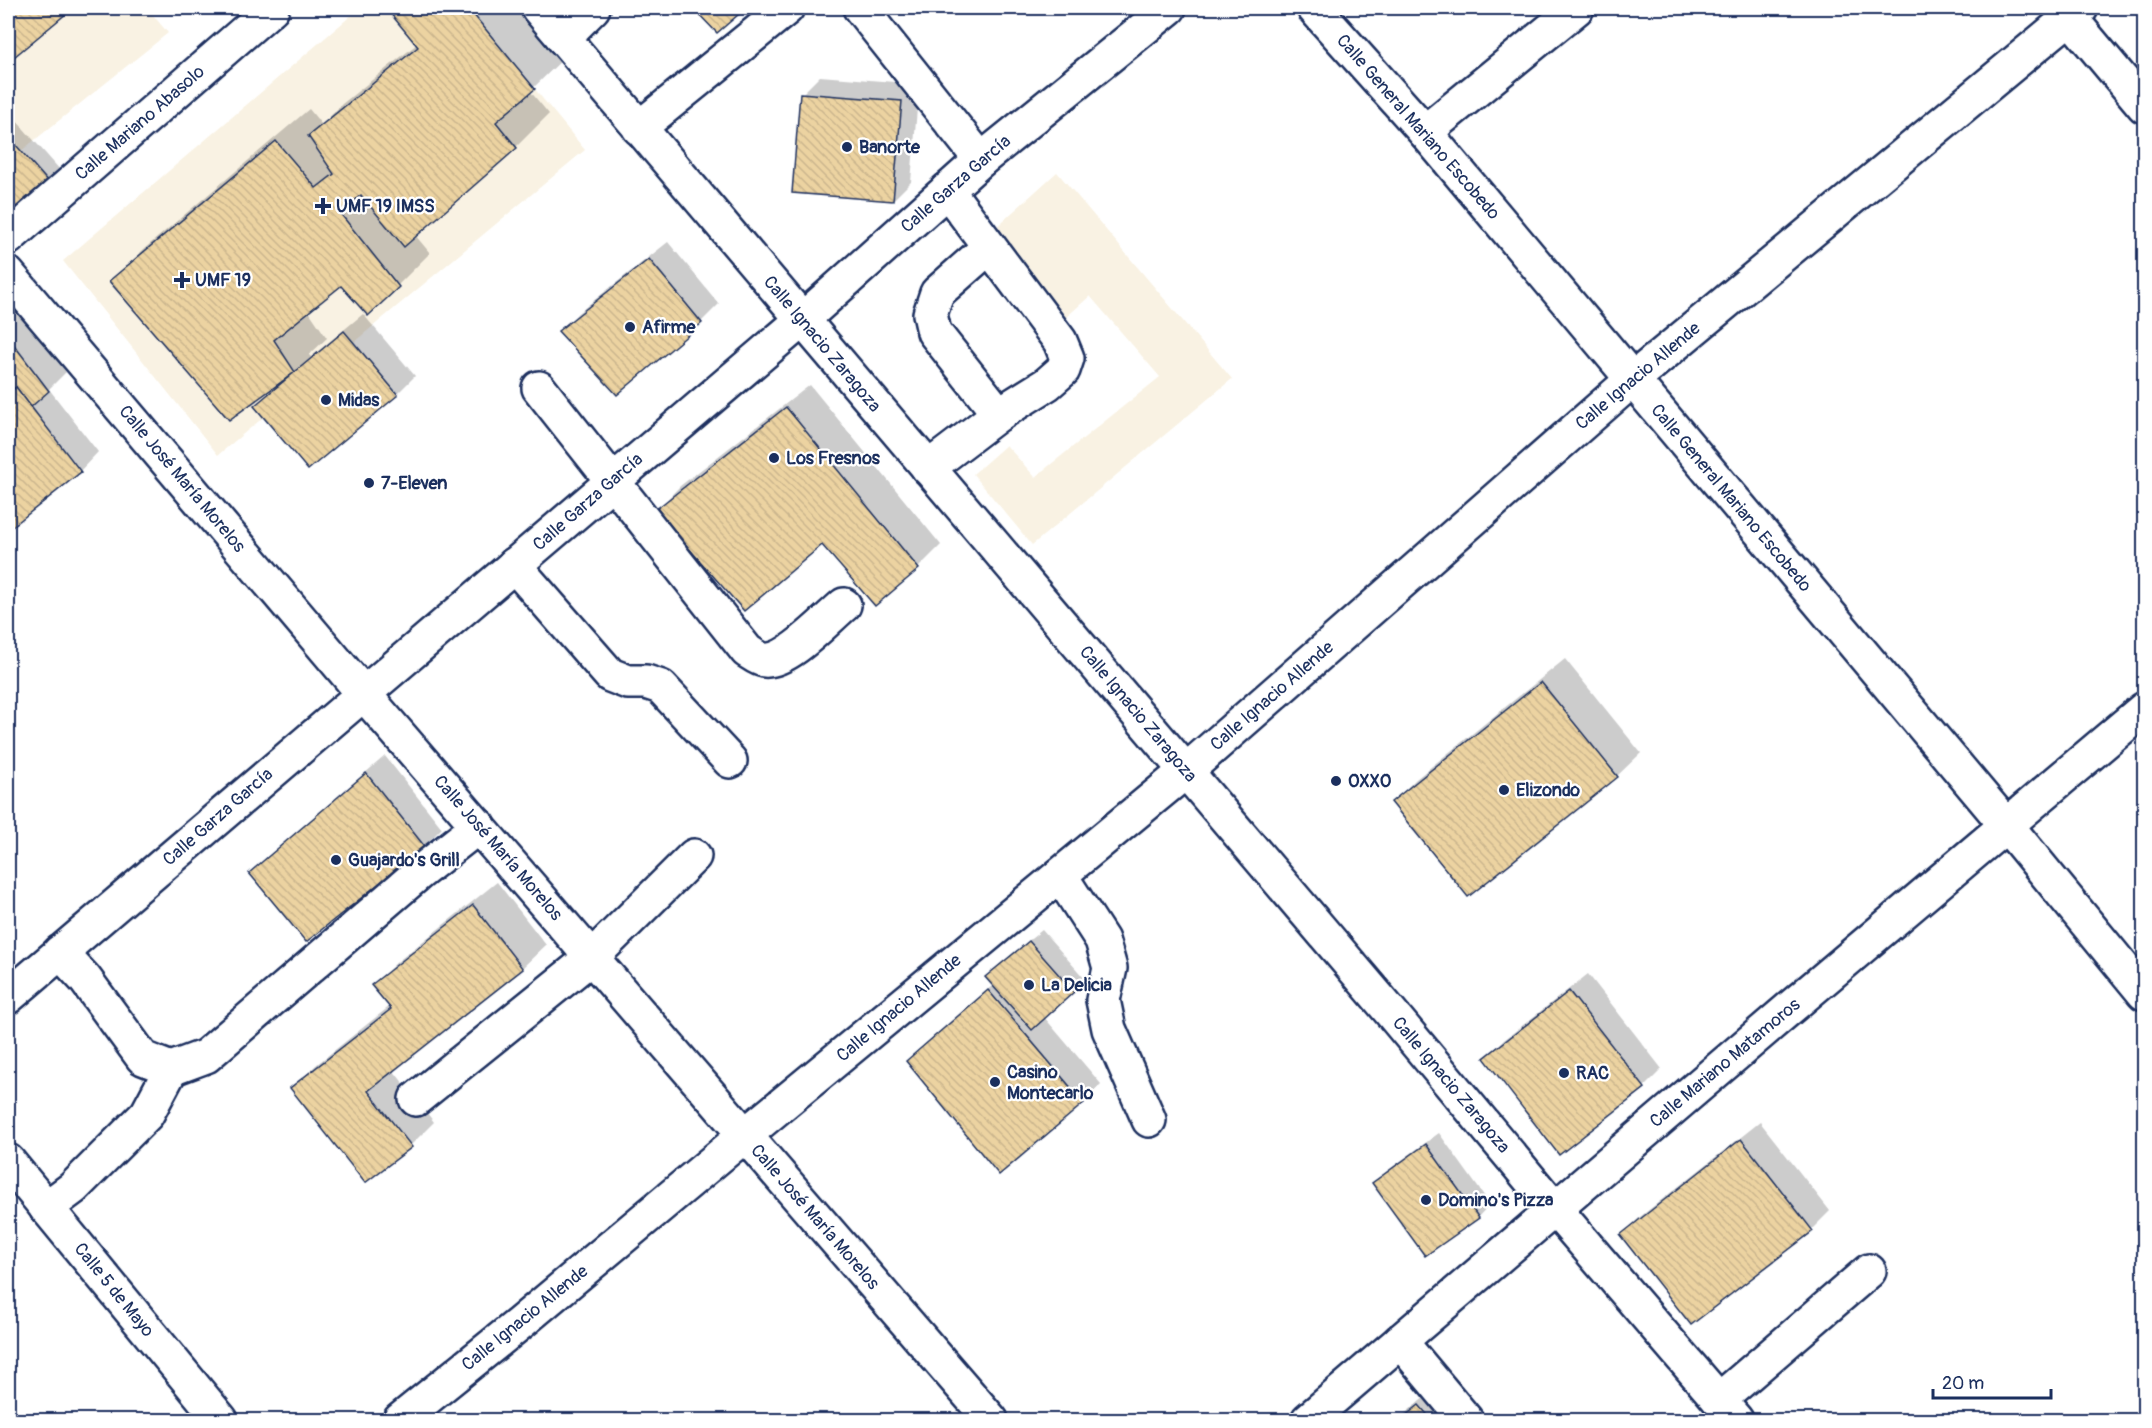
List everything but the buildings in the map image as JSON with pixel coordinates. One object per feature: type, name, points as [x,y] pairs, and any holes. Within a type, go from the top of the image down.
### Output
[{"type":"street","name":"Calle Mariano Abasolo","points":[[8,238],[272,8]]},
{"type":"street","name":"Calle Ignacio Zaragoza","points":[[538,8],[1727,1410]]},
{"type":"street","points":[[563,38],[593,8]]},
{"type":"street","points":[[639,128],[787,8]]},
{"type":"street","points":[[860,8],[981,160]]},
{"type":"street","name":"Calle Garza García","points":[[8,997],[802,320],[981,160],[1169,8]]},
{"type":"street","name":"Calle General Mariano Escobedo","points":[[1314,8],[1425,132],[2145,993]]},
{"type":"street","points":[[1425,132],[1577,8]]},
{"type":"street","points":[[2071,10],[2145,106]]},
{"type":"street","name":"Calle Ignacio Allende","points":[[399,1420],[519,1324],[1186,771],[1632,380],[2071,10]]},
{"type":"street","points":[[928,468],[999,414],[1047,384],[1063,370],[1067,358],[1060,340],[947,190]]},
{"type":"street","points":[[989,247],[937,293],[930,314],[934,333],[999,414]]},
{"type":"street","name":"Calle José María Morelos","points":[[8,274],[363,693],[991,1420]]},
{"type":"street","points":[[538,388],[747,651],[762,660],[774,659],[791,651],[844,605]]},
{"type":"street","points":[[514,565],[610,675],[628,682],[646,682],[661,687],[730,761]]},
{"type":"street","name":"Calle Mariano Matamoros","points":[[1308,1420],[1554,1208],[2145,710]]},
{"type":"street","points":[[46,1208],[73,1188],[147,1114],[171,1069],[206,1056],[419,873],[479,826]]},
{"type":"street","points":[[416,1099],[592,957],[694,856]]},
{"type":"street","points":[[1060,875],[1102,940],[1110,968],[1104,1000],[1109,1029],[1149,1120]]},
{"type":"street","points":[[60,952],[85,980],[143,1058],[171,1069]]},
{"type":"street","name":"Calle 5 de Mayo","points":[[8,1161],[221,1420]]},
{"type":"street","points":[[1727,1410],[1776,1353],[1869,1271]]},
{"type":"street","points":[[1400,1341],[1466,1420]]},
{"type":"shaded area","points":[[73,8],[147,8],[168,33],[21,151],[8,135],[8,62]]},
{"type":"shaded area","name":"UMF 19 IMSS","points":[[360,8],[468,8],[585,150],[218,455],[63,261]]},
{"type":"shaded area","points":[[1057,172],[1232,379],[1032,545],[973,474],[1006,445],[1035,477],[1160,377],[1090,296],[1064,319],[993,230]]},
{"type":"place","name":"Banorte","points":[[847,147]]},
{"type":"place","name":"UMF 19 IMSS","points":[[323,206]]},
{"type":"place","name":"UMF 19","points":[[182,280]]},
{"type":"place","name":"Afirme","points":[[630,327]]},
{"type":"place","name":"Midas","points":[[326,400]]},
{"type":"place","name":"Los Fresnos","points":[[774,458]]},
{"type":"place","name":"7-Eleven","points":[[369,483]]},
{"type":"place","name":"OXXO","points":[[1336,781]]},
{"type":"place","name":"Elizondo","points":[[1504,790]]},
{"type":"place","name":"Guajardo's Grill","points":[[336,860]]},
{"type":"place","name":"La Delicia","points":[[1029,985]]},
{"type":"place","name":"RAC","points":[[1564,1073]]},
{"type":"place","name":"Casino Montecarlo","points":[[995,1082]]},
{"type":"place","name":"Domino's Pizza","points":[[1426,1200]]}]
